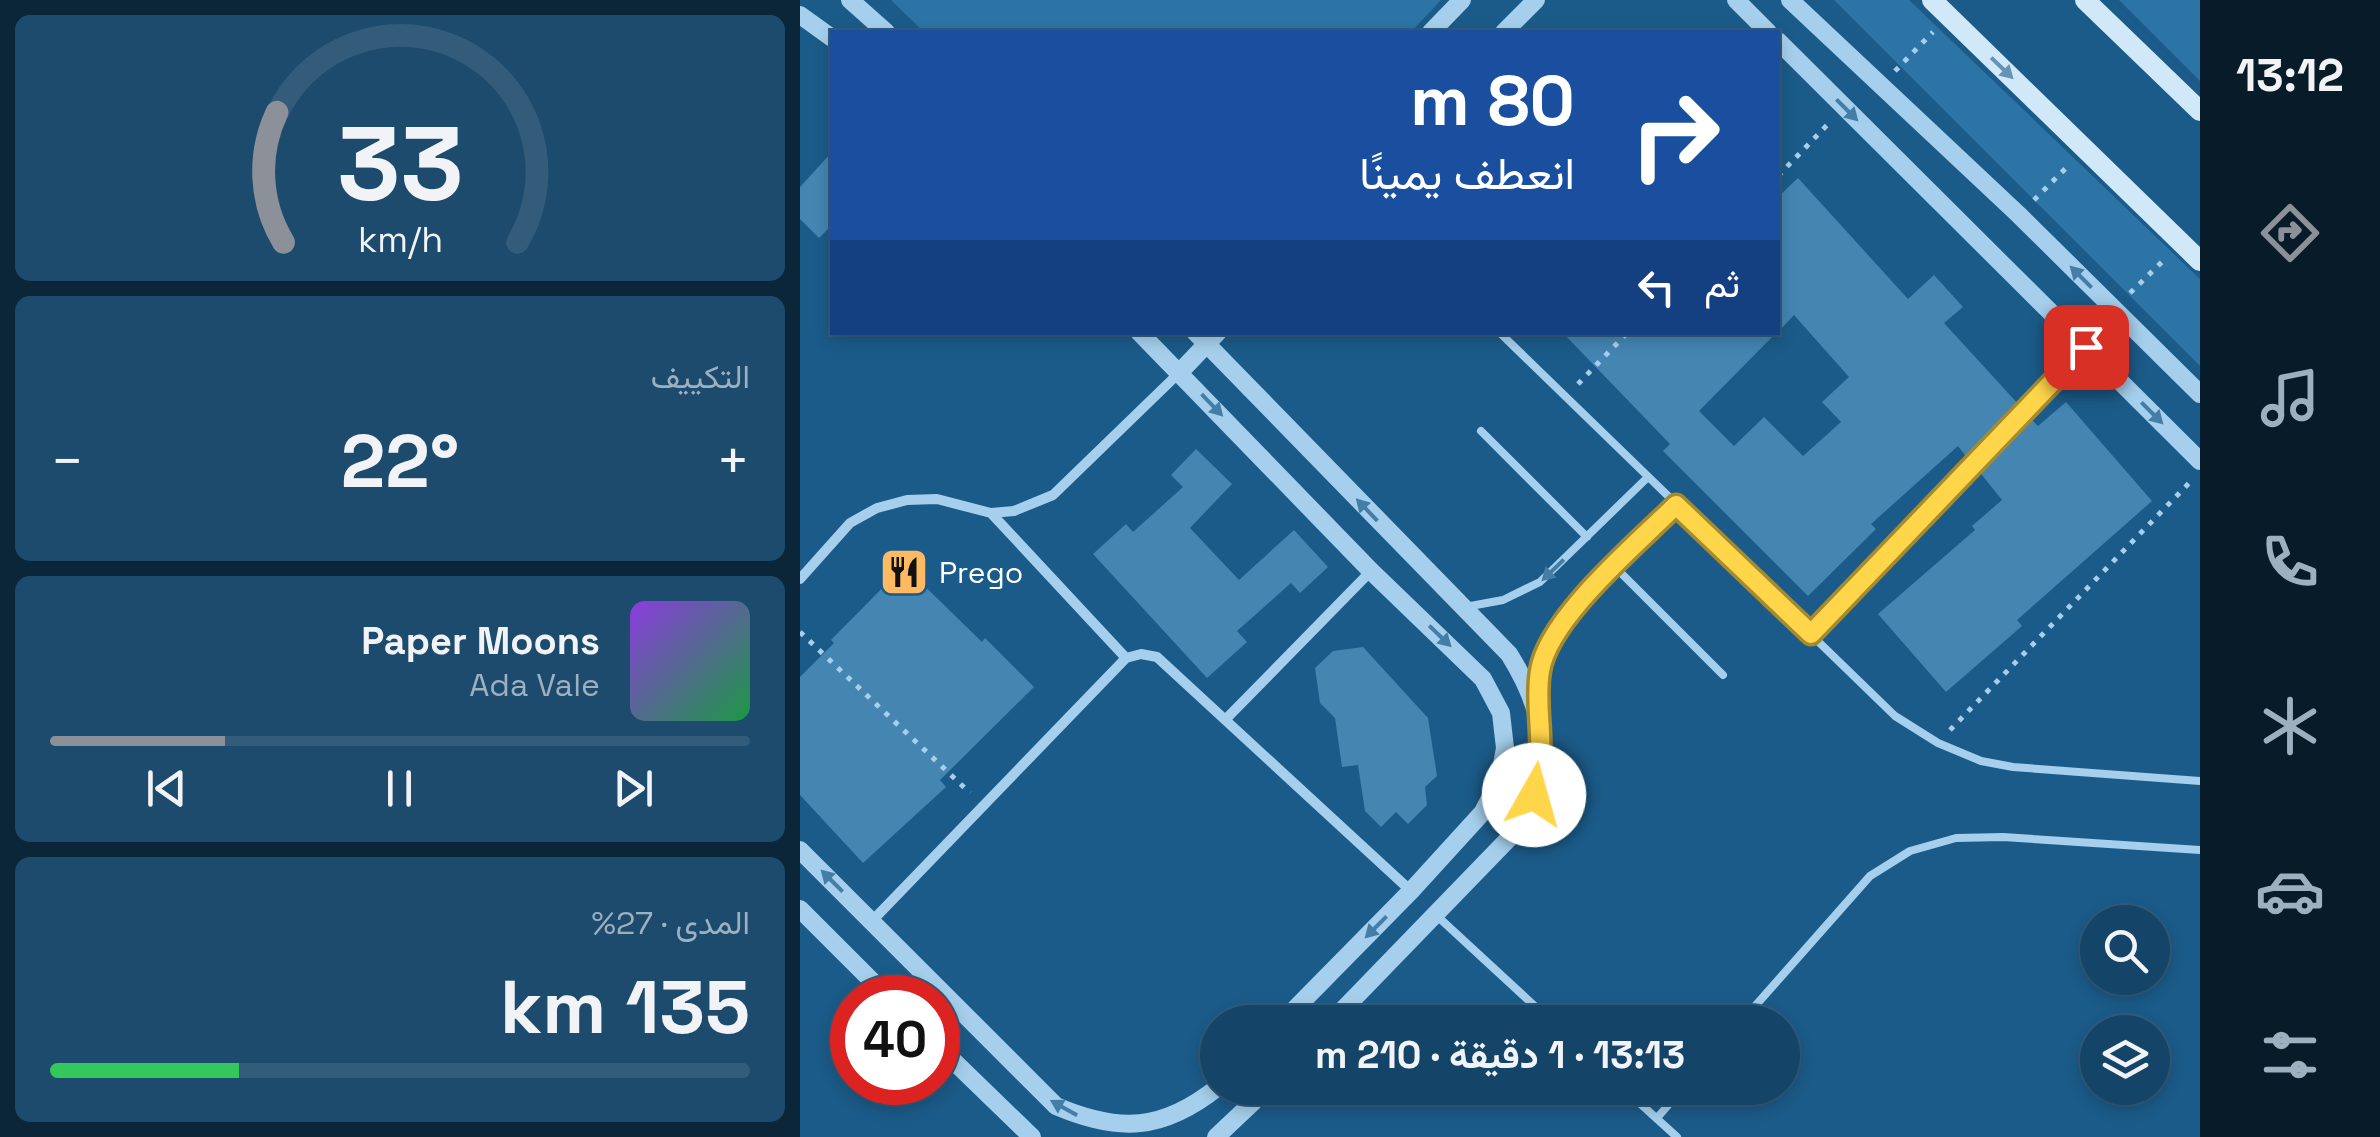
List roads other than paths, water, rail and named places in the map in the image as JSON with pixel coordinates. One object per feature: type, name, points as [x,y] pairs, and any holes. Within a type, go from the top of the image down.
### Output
[{"type":"main road","points":[[1932,0],[2200,261]]},
{"type":"main road","points":[[2086,0],[2200,111]]},
{"type":"street","points":[[850,0],[884,30]]},
{"type":"street","points":[[1434,30],[1462,0]]},
{"type":"street","points":[[1506,30],[1536,0]]},
{"type":"street","points":[[1736,0],[1766,30]]},
{"type":"street","points":[[1790,0],[2200,394]]},
{"type":"street","points":[[800,15],[830,37]]},
{"type":"street","points":[[1780,44],[2200,461]]},
{"type":"street","points":[[1143,335],[1371,571],[1483,680],[1501,714],[1505,748],[1499,781],[1483,812],[1299,1005]]},
{"type":"street","points":[[800,579],[850,523],[877,508],[906,500],[937,499],[990,513],[1014,511],[1053,496],[1180,372],[1207,337],[1509,654],[1529,686],[1540,721],[1534,795],[1517,830],[1348,1005]]},
{"type":"street","points":[[990,513],[1126,658]]},
{"type":"street","points":[[1226,719],[1371,571]]},
{"type":"street","points":[[872,921],[1126,658],[1142,654],[1156,657],[1411,891]]},
{"type":"street","points":[[800,850],[1056,1106],[1089,1120],[1124,1125],[1160,1121],[1200,1101]]},
{"type":"street","points":[[800,909],[866,975]]},
{"type":"street","points":[[1328,976],[1354,999]]},
{"type":"street","points":[[960,1067],[1032,1137]]},
{"type":"street","points":[[1216,1137],[1250,1105]]},
{"type":"lane","points":[[1502,335],[1895,716],[1938,743],[1981,761],[2200,781]]},
{"type":"lane","points":[[1811,634],[2086,347]]},
{"type":"lane","points":[[1481,431],[1586,537]]},
{"type":"lane","points":[[1462,607],[1503,600],[1540,582],[1648,477]]},
{"type":"lane","points":[[1540,721],[1540,666],[1550,640],[1565,617],[1676,505]]},
{"type":"lane","points":[[1615,567],[1723,675]]},
{"type":"lane","points":[[1755,1005],[1870,876],[1910,852],[1956,838],[2003,837],[2200,850]]},
{"type":"lane","points":[[1436,915],[1534,1005]]},
{"type":"lane","points":[[1642,1105],[1676,1137]]},
{"type":"lane","points":[[1656,1118],[1668,1105]]},
{"type":"place","name":"Prego","points":[[904,572]]}]
